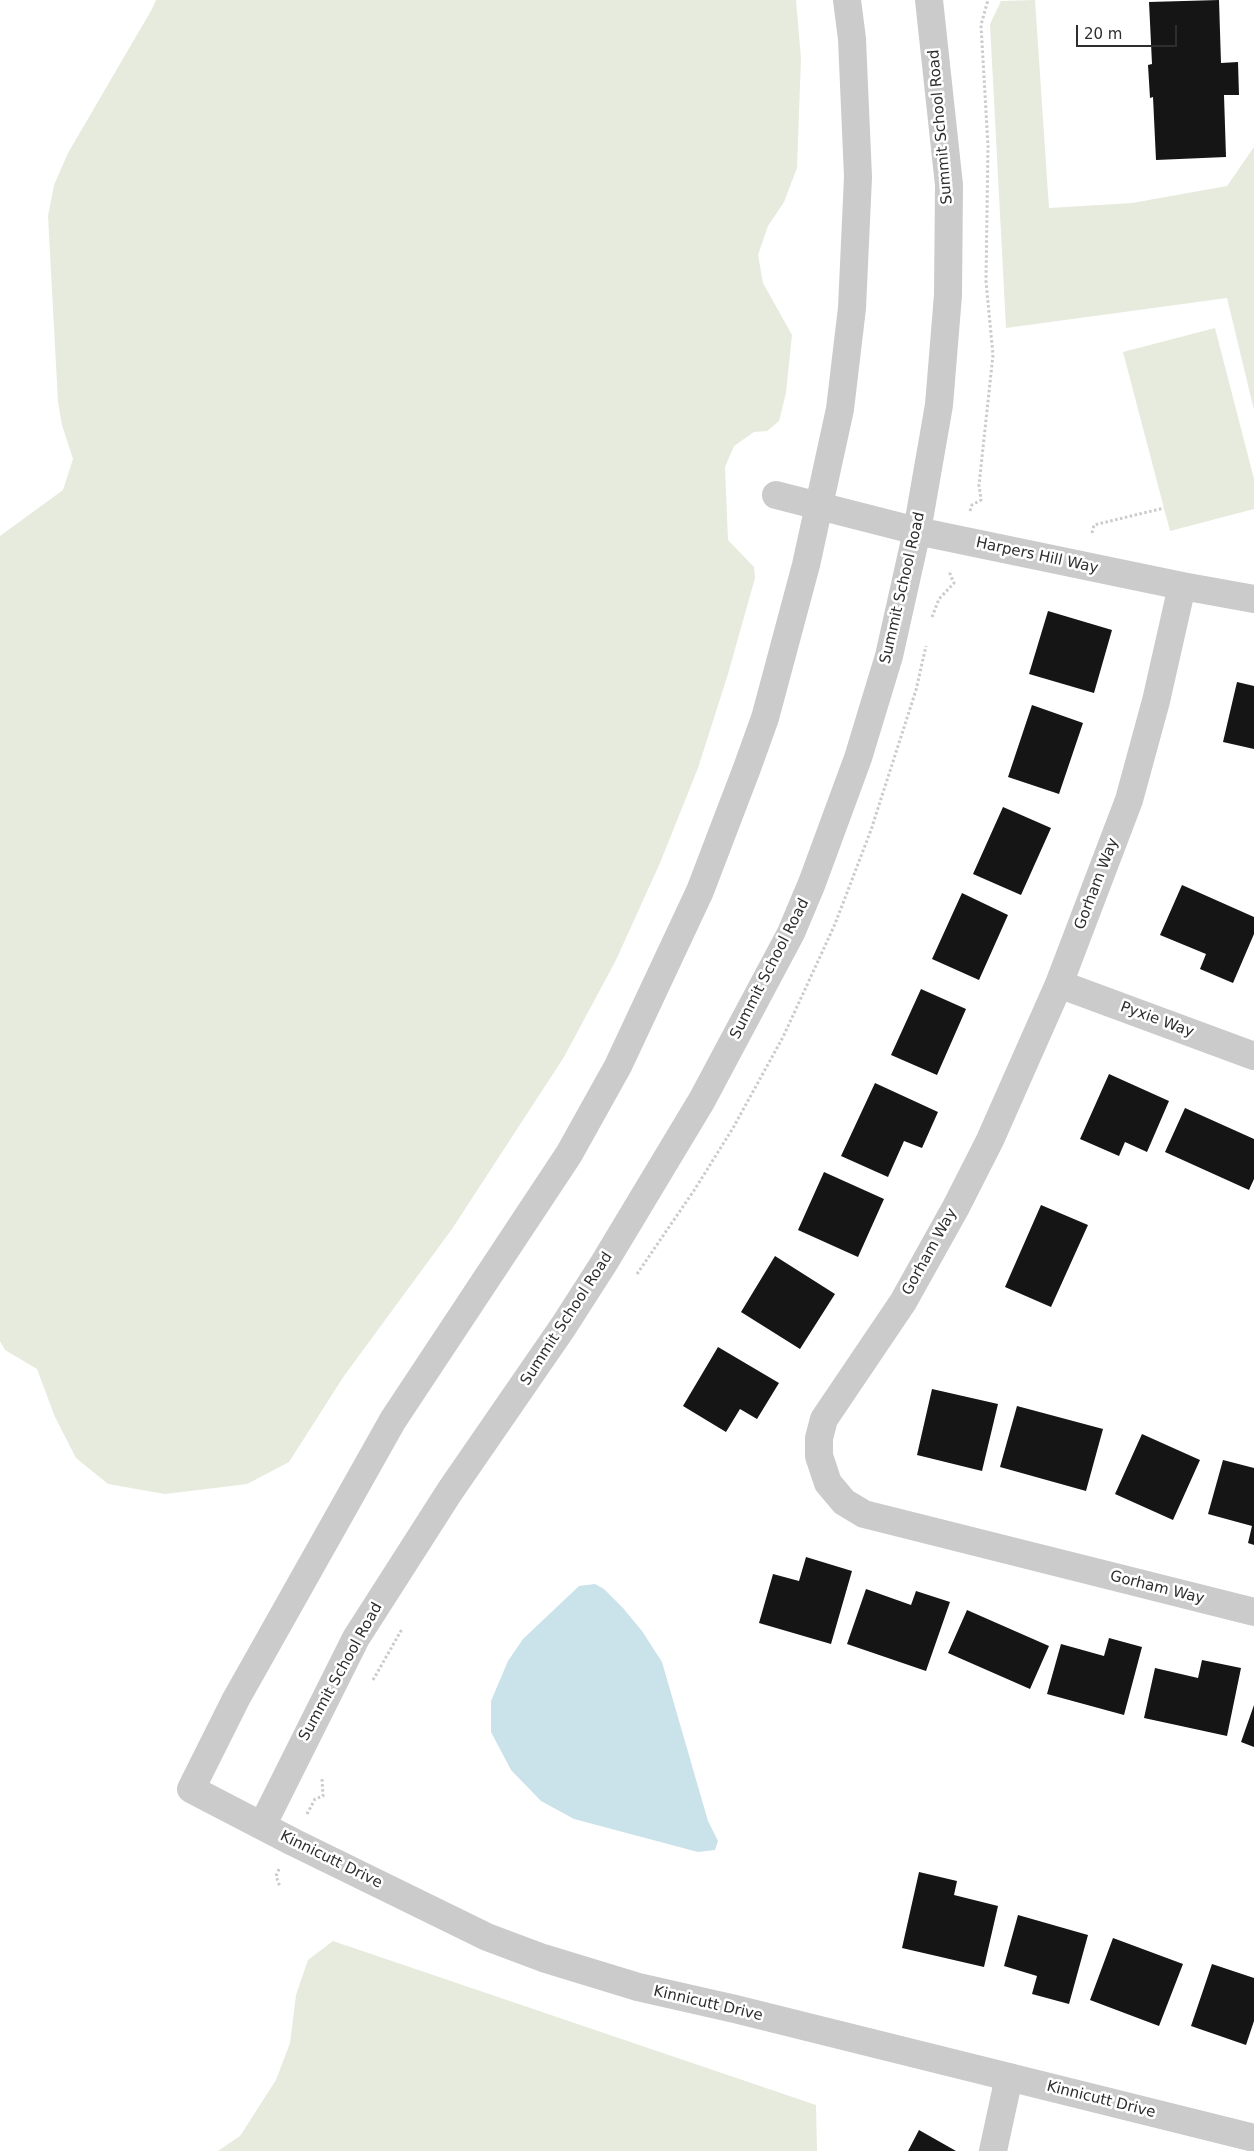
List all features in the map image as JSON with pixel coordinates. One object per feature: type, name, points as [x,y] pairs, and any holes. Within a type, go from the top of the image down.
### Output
[{"type":"street","points":[[820,506],[840,409],[852,308],[858,177],[852,39],[847,0]]},
{"type":"street","name":"Summit School Road","points":[[262,1826],[356,1638],[450,1491],[563,1327],[604,1263],[702,1100],[791,932],[812,883],[858,758],[889,656],[917,531],[939,405],[948,295],[949,185],[929,0]]},
{"type":"street","name":"Harpers Hill Way","points":[[776,495],[917,531],[1254,599]]},
{"type":"street","name":"Kinnicutt Drive","points":[[820,506],[765,718],[747,768],[700,891],[618,1066],[569,1154],[393,1420],[236,1699],[191,1788],[262,1826],[488,1937],[543,1958],[638,1988],[735,2009],[1254,2138]]},
{"type":"street","name":"Gorham Way","points":[[1182,586],[1156,700],[1128,800],[1060,984],[1006,1105],[956,1207],[903,1302],[824,1419],[819,1438],[819,1456],[828,1483],[844,1502],[864,1514],[1254,1612]]},
{"type":"street","name":"Pyxie Way","points":[[1060,984],[1254,1056]]},
{"type":"street","points":[[993,2151],[1009,2077]]},
{"type":"path","points":[[972,505],[981,500],[978,490],[993,355],[986,288],[988,146],[981,25],[988,0]]},
{"type":"path","points":[[1092,533],[1094,525],[1164,508]]},
{"type":"path","points":[[315,1799],[323,1796]]},
{"type":"path","points":[[276,1876],[280,1887]]},
{"type":"shaded area","points":[[156,0],[796,0],[801,58],[797,168],[784,202],[768,226],[758,255],[763,283],[792,335],[786,393],[779,421],[767,431],[754,432],[734,446],[725,467],[728,540],[754,567],[755,578],[728,674],[698,768],[660,863],[616,960],[564,1057],[452,1229],[344,1376],[289,1462],[247,1484],[165,1494],[108,1484],[76,1458],[55,1417],[37,1369],[5,1350],[0,1341],[0,536],[63,490],[73,459],[62,425],[58,402],[48,216],[54,185],[68,153]]},
{"type":"shaded area","points":[[1035,0],[1049,208],[1132,203],[1227,186],[1254,147],[1254,410],[1227,298],[1006,328],[990,24],[1001,1]]},
{"type":"shaded area","points":[[1215,328],[1254,479],[1254,509],[1170,531],[1123,352]]},
{"type":"shaded area","points":[[333,1941],[816,2105],[817,2151],[218,2151],[240,2136],[276,2080],[290,2043],[296,1995],[308,1960]]},
{"type":"water","points":[[595,1584],[604,1589],[623,1608],[642,1631],[662,1662],[708,1821],[718,1841],[715,1850],[698,1852],[574,1819],[541,1801],[511,1770],[491,1732],[491,1701],[508,1661],[523,1639],[579,1586]]},
{"type":"building","points":[[1219,0],[1221,63],[1238,62],[1239,95],[1224,95],[1226,157],[1156,160],[1153,97],[1150,98],[1148,65],[1152,64],[1149,2]]},
{"type":"building","points":[[1048,611],[1112,630],[1094,693],[1029,674]]},
{"type":"building","points":[[1237,682],[1254,686],[1254,749],[1223,742]]},
{"type":"building","points":[[1032,705],[1083,723],[1059,794],[1008,777]]},
{"type":"building","points":[[1003,807],[1051,828],[1021,895],[973,874]]},
{"type":"building","points":[[1182,885],[1254,917],[1254,934],[1233,983],[1200,969],[1206,954],[1160,935]]},
{"type":"building","points":[[962,893],[1008,915],[979,980],[932,959]]},
{"type":"building","points":[[921,989],[966,1009],[937,1075],[891,1055]]},
{"type":"building","points":[[1109,1074],[1169,1101],[1147,1152],[1125,1142],[1119,1156],[1080,1139]]},
{"type":"building","points":[[875,1083],[938,1112],[922,1148],[904,1141],[888,1177],[841,1156]]},
{"type":"building","points":[[1185,1108],[1254,1139],[1254,1179],[1249,1190],[1165,1152]]},
{"type":"building","points":[[824,1172],[884,1199],[858,1257],[798,1230]]},
{"type":"building","points":[[1041,1205],[1088,1225],[1051,1307],[1005,1287]]},
{"type":"building","points":[[775,1256],[835,1294],[800,1349],[741,1312]]},
{"type":"building","points":[[718,1347],[779,1383],[757,1419],[740,1409],[726,1432],[683,1406]]},
{"type":"building","points":[[932,1389],[998,1404],[982,1471],[917,1455]]},
{"type":"building","points":[[1017,1406],[1103,1429],[1086,1491],[1000,1467]]},
{"type":"building","points":[[1142,1434],[1200,1460],[1173,1520],[1115,1494]]},
{"type":"building","points":[[1223,1460],[1254,1468],[1254,1545],[1248,1543],[1252,1526],[1208,1514]]},
{"type":"building","points":[[806,1557],[852,1571],[831,1644],[759,1623],[773,1574],[799,1581]]},
{"type":"building","points":[[866,1589],[911,1605],[916,1591],[950,1602],[926,1671],[847,1644]]},
{"type":"building","points":[[967,1610],[1049,1646],[1030,1689],[948,1653]]},
{"type":"building","points":[[1109,1638],[1142,1647],[1124,1715],[1047,1694],[1061,1644],[1104,1656]]},
{"type":"building","points":[[1202,1660],[1241,1668],[1227,1736],[1144,1718],[1155,1668],[1198,1678]]},
{"type":"building","points":[[1254,1705],[1254,1747],[1241,1742]]},
{"type":"building","points":[[919,1872],[957,1881],[954,1895],[998,1906],[984,1967],[902,1948]]},
{"type":"building","points":[[1018,1915],[1088,1935],[1069,2004],[1032,1994],[1037,1976],[1004,1966]]},
{"type":"building","points":[[1113,1938],[1183,1964],[1159,2026],[1090,2000]]},
{"type":"building","points":[[1212,1964],[1254,1978],[1254,2021],[1246,2045],[1191,2026]]},
{"type":"building","points":[[919,2130],[956,2151],[908,2151]]}]
